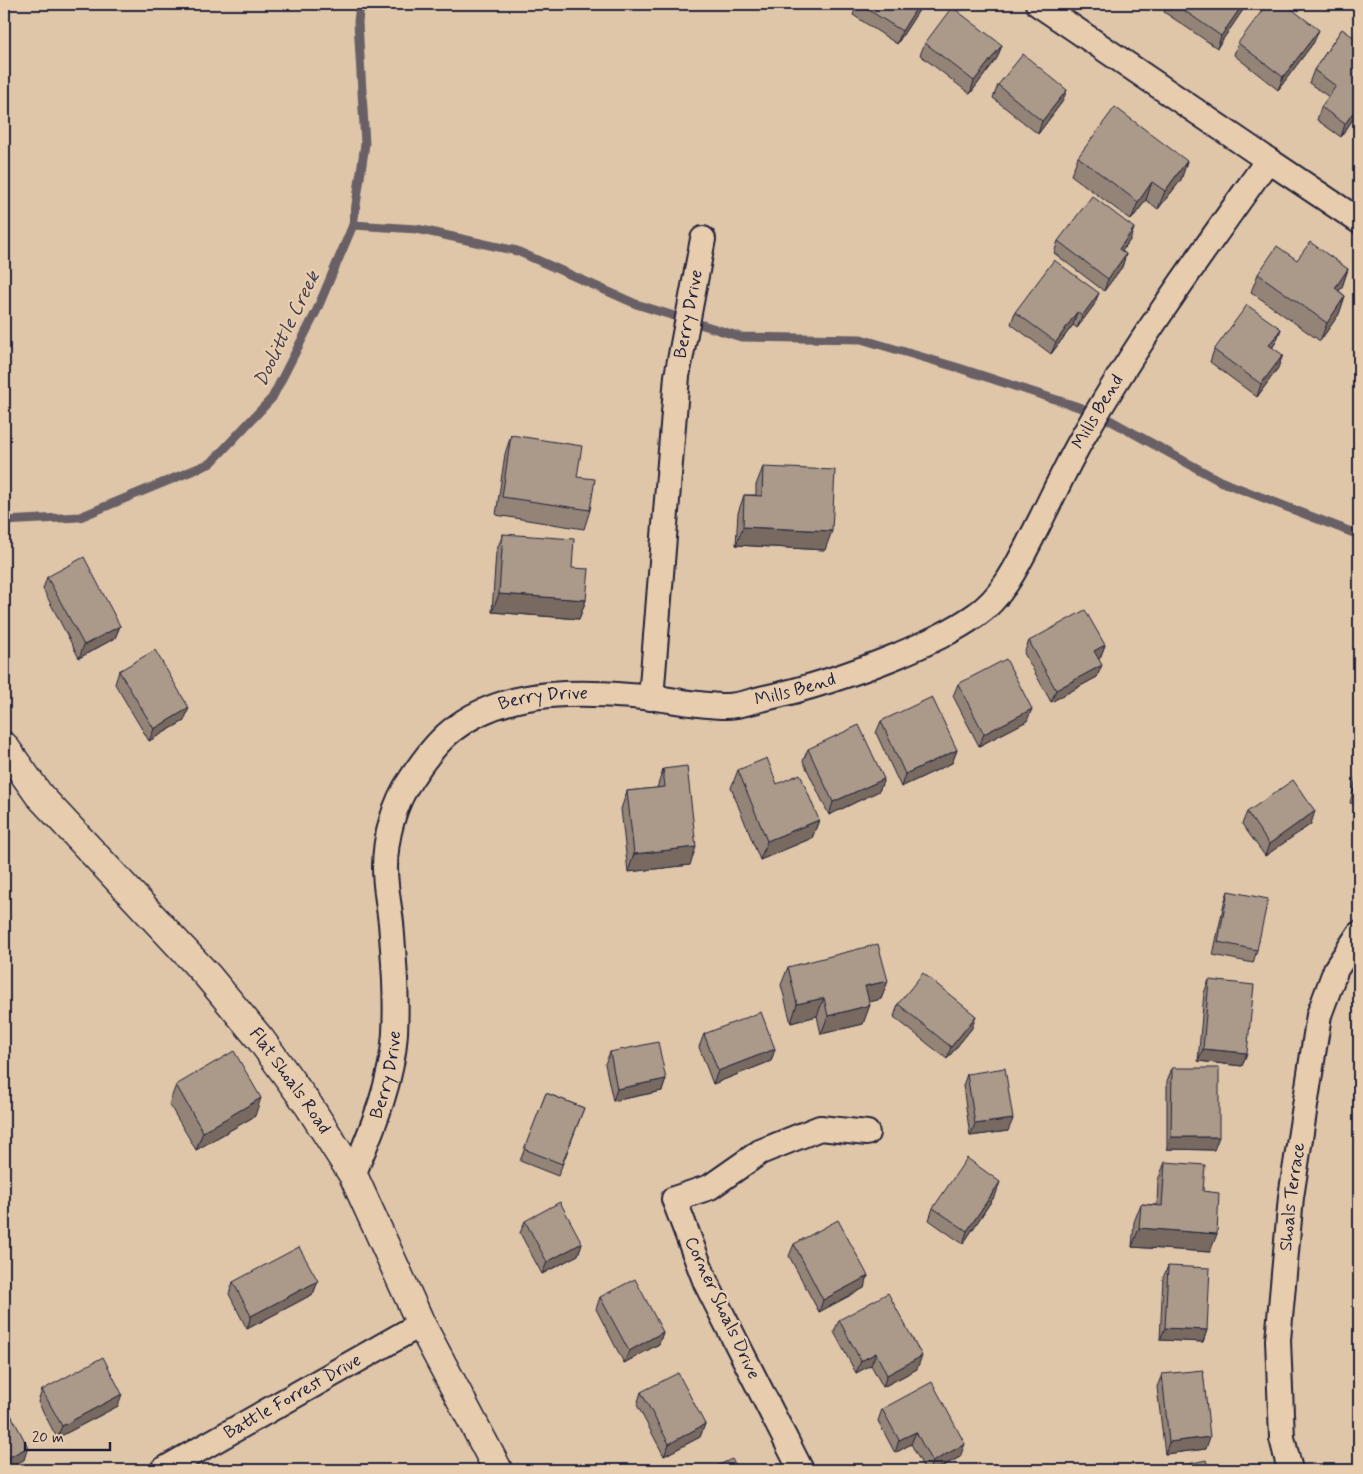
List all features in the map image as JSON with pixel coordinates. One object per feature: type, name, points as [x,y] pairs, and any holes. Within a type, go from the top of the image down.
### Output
[{"type":"main road","name":"Flat Shoals Road","points":[[4,746],[40,795],[207,975],[261,1040],[309,1106],[353,1175],[422,1324],[498,1470]]},
{"type":"street","points":[[1038,4],[1359,221]]},
{"type":"street","name":"Mills Bend","points":[[651,698],[728,706],[783,694],[851,675],[948,634],[981,612],[1001,592],[1023,556],[1082,438],[1140,343],[1268,160]]},
{"type":"street","name":"Berry Drive","points":[[353,1175],[383,1098],[395,1035],[396,982],[385,867],[393,815],[407,783],[427,756],[450,732],[468,719],[497,706],[515,700],[546,696],[588,694],[651,698],[677,376],[703,239]]},
{"type":"street","name":"Shoals Terrace","points":[[1290,1470],[1282,1438],[1278,1340],[1292,1198],[1319,1015],[1336,969],[1359,934]]},
{"type":"street","name":"Corner Shoals Drive","points":[[801,1470],[706,1283],[674,1199],[710,1187],[760,1152],[820,1128],[867,1133]]},
{"type":"street","name":"Battle Forrest Drive","points":[[162,1470],[422,1324]]},
{"type":"building","points":[[859,4],[919,4],[902,31]]},
{"type":"building","points":[[1175,4],[1243,4],[1221,36]]},
{"type":"building","points":[[1267,4],[1285,4],[1319,30],[1283,77],[1238,43]]},
{"type":"building","points":[[952,7],[1002,45],[974,81],[925,43]]},
{"type":"building","points":[[1342,29],[1359,41],[1359,104],[1345,124],[1321,107],[1336,86],[1314,70]]},
{"type":"building","points":[[1023,54],[1067,90],[1042,121],[998,85]]},
{"type":"building","points":[[1115,107],[1187,161],[1165,191],[1152,182],[1138,202],[1078,157]]},
{"type":"building","points":[[1092,196],[1134,228],[1119,249],[1126,254],[1108,279],[1058,241]]},
{"type":"building","points":[[1310,242],[1348,269],[1335,288],[1345,296],[1327,323],[1258,274],[1277,246],[1297,260]]},
{"type":"building","points":[[1054,260],[1099,293],[1082,316],[1077,312],[1056,342],[1015,312]]},
{"type":"building","points":[[1247,305],[1281,329],[1269,345],[1283,355],[1261,384],[1214,350]]},
{"type":"building","points":[[511,435],[582,446],[577,477],[595,479],[590,510],[502,497]]},
{"type":"building","points":[[763,467],[835,470],[832,531],[743,527],[744,495],[762,496]]},
{"type":"building","points":[[503,534],[574,539],[572,568],[589,569],[586,600],[499,594]]},
{"type":"building","points":[[84,557],[120,626],[84,645],[47,577]]},
{"type":"building","points":[[1085,610],[1105,645],[1094,651],[1102,665],[1056,690],[1029,641]]},
{"type":"building","points":[[155,650],[189,708],[154,729],[119,671]]},
{"type":"building","points":[[1006,659],[1032,709],[984,734],[958,684]]},
{"type":"building","points":[[932,697],[957,750],[905,774],[881,721]]},
{"type":"building","points":[[859,725],[884,779],[833,802],[808,749]]},
{"type":"building","points":[[767,758],[777,784],[800,774],[819,820],[767,841],[738,770]]},
{"type":"building","points":[[687,766],[696,847],[634,854],[627,791],[665,787],[663,769]]},
{"type":"building","points":[[1359,773],[1359,791],[1355,790]]},
{"type":"building","points":[[1293,780],[1315,811],[1269,844],[1247,812]]},
{"type":"building","points":[[1228,891],[1268,899],[1257,950],[1218,942]]},
{"type":"building","points":[[878,944],[888,981],[865,986],[870,1005],[828,1016],[824,998],[797,1004],[788,967]]},
{"type":"building","points":[[923,973],[976,1016],[951,1047],[898,1004]]},
{"type":"building","points":[[1209,980],[1254,985],[1247,1053],[1203,1049]]},
{"type":"building","points":[[761,1012],[775,1049],[718,1071],[704,1034]]},
{"type":"building","points":[[658,1042],[666,1079],[617,1089],[610,1052]]},
{"type":"building","points":[[234,1051],[261,1098],[203,1132],[176,1085]]},
{"type":"building","points":[[1005,1068],[1013,1119],[975,1124],[967,1074]]},
{"type":"building","points":[[1172,1068],[1219,1068],[1219,1137],[1171,1137]]},
{"type":"building","points":[[546,1093],[584,1108],[562,1164],[524,1149]]},
{"type":"building","points":[[967,1158],[1000,1182],[967,1231],[933,1208]]},
{"type":"building","points":[[1165,1162],[1205,1165],[1203,1191],[1219,1193],[1217,1234],[1139,1228],[1141,1204],[1162,1206]]},
{"type":"building","points":[[560,1202],[582,1243],[547,1262],[525,1221]]},
{"type":"building","points":[[838,1220],[868,1276],[823,1300],[794,1244]]},
{"type":"building","points":[[299,1247],[318,1281],[251,1316],[233,1282]]},
{"type":"building","points":[[1168,1266],[1210,1268],[1207,1330],[1165,1328]]},
{"type":"building","points":[[635,1279],[663,1332],[629,1351],[600,1297]]},
{"type":"building","points":[[888,1293],[922,1356],[887,1375],[876,1353],[861,1361],[839,1320]]},
{"type":"building","points":[[103,1357],[122,1394],[62,1426],[42,1390]]},
{"type":"building","points":[[1203,1370],[1210,1437],[1169,1442],[1162,1374]]},
{"type":"building","points":[[678,1373],[705,1424],[669,1444],[641,1392]]},
{"type":"building","points":[[932,1382],[965,1444],[932,1462],[916,1432],[899,1440],[882,1409]]},
{"type":"building","points":[[8,1409],[28,1447],[4,1460],[4,1411]]},
{"type":"building","points":[[732,1459],[738,1470],[708,1470]]},
{"type":"building","points":[[1206,1460],[1209,1470],[1162,1470]]},
{"type":"waterway","name":"Doolittle Creek","points":[[4,521],[80,517],[211,463],[272,398],[316,312],[353,225],[365,144],[358,22],[360,4]]},
{"type":"waterway","points":[[353,225],[417,229],[517,251],[636,304],[741,337],[861,339],[959,368],[1097,413],[1220,481],[1359,535]]}]
